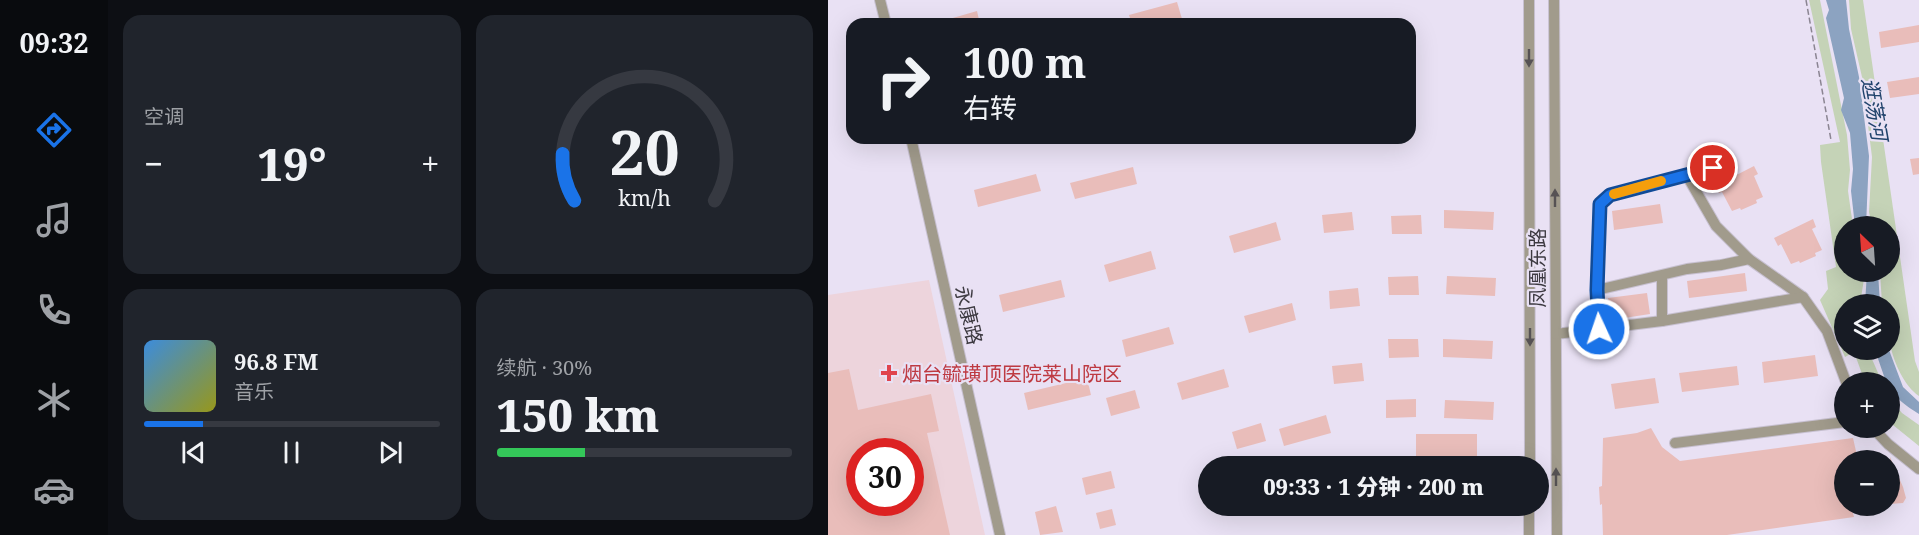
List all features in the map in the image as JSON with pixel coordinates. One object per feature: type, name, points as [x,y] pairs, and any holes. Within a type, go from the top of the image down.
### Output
[{"type":"street","points":[[880,0],[884,18]]},
{"type":"street","name":"凤凰东路","points":[[1529,0],[1530,456]]},
{"type":"street","name":"凤凰东路","points":[[1554,0],[1557,535]]},
{"type":"street","name":"永康路","points":[[912,144],[1000,535]]},
{"type":"street","points":[[1599,329],[1597,290],[1600,204],[1610,195],[1713,168]]},
{"type":"street","points":[[1686,174],[1716,226],[1749,259],[1803,297],[1827,331],[1841,372]]},
{"type":"street","points":[[1597,290],[1687,269],[1749,259]]},
{"type":"street","points":[[1662,276],[1662,321]]},
{"type":"street","points":[[1556,334],[1662,321],[1803,297]]},
{"type":"street","points":[[1675,443],[1834,423]]},
{"type":"street","points":[[1882,438],[1919,469]]},
{"type":"street","points":[[1529,516],[1529,535]]},
{"type":"path","points":[[1806,0],[1831,140]]},
{"type":"shaded area","name":"烟台毓璜顶医院莱山院区","points":[[929,280],[985,535],[828,535],[828,295]]},
{"type":"green space","points":[[1809,0],[1820,0],[1847,135],[1850,170],[1848,191],[1852,216],[1834,216],[1834,253],[1820,145],[1840,142]]},
{"type":"green space","points":[[1849,0],[1863,0],[1894,216],[1870,216],[1872,157],[1862,77],[1851,29]]},
{"type":"green space","points":[[1900,257],[1915,361],[1919,372],[1919,396],[1904,380],[1895,360],[1900,360],[1900,294],[1881,294],[1881,282],[1900,282]]},
{"type":"green space","points":[[1834,268],[1834,282],[1864,282],[1862,294],[1834,294],[1834,332],[1820,300],[1828,289],[1826,271]]},
{"type":"green space","points":[[1857,360],[1872,360],[1878,372],[1861,372]]},
{"type":"green space","points":[[1900,411],[1919,425],[1919,446],[1900,431]]},
{"type":"water","points":[[1826,0],[1846,0],[1869,156],[1866,216],[1854,216],[1850,133],[1841,110],[1844,98],[1826,18],[1829,10]]},
{"type":"water","points":[[1866,282],[1879,282],[1879,294],[1866,294]]},
{"type":"water","points":[[1878,360],[1893,360],[1897,372],[1883,372]]},
{"type":"water","points":[[1900,379],[1903,387],[1919,402],[1919,414],[1901,401]]},
{"type":"building","points":[[1177,2],[1182,18],[1130,18],[1129,15]]},
{"type":"building","points":[[977,11],[979,18],[953,18]]},
{"type":"building","points":[[1919,25],[1919,42],[1881,48],[1879,32]]},
{"type":"building","points":[[1919,77],[1919,94],[1890,98],[1887,82]]},
{"type":"building","points":[[1919,158],[1919,174],[1913,175],[1910,159]]},
{"type":"building","points":[[1754,166],[1758,174],[1754,176],[1763,197],[1756,200],[1757,203],[1732,211],[1722,192],[1719,193],[1715,186]]},
{"type":"building","points":[[1133,167],[1137,184],[1075,199],[1070,183]]},
{"type":"building","points":[[1036,174],[1041,191],[978,207],[974,190]]},
{"type":"building","points":[[1660,204],[1663,223],[1614,230],[1612,211]]},
{"type":"building","points":[[1444,210],[1494,212],[1493,230],[1444,228]]},
{"type":"building","points":[[1352,212],[1354,230],[1324,233],[1322,215]]},
{"type":"building","points":[[1421,215],[1422,234],[1392,234],[1391,216]]},
{"type":"building","points":[[1813,219],[1816,227],[1812,229],[1822,250],[1815,253],[1816,256],[1791,264],[1781,244],[1778,246],[1774,238]]},
{"type":"building","points":[[1276,222],[1281,240],[1234,253],[1229,236]]},
{"type":"building","points":[[1151,251],[1156,269],[1109,282],[1104,265]]},
{"type":"building","points":[[1745,273],[1747,291],[1689,298],[1687,281]]},
{"type":"building","points":[[1418,276],[1419,295],[1389,295],[1388,277]]},
{"type":"building","points":[[1447,276],[1496,278],[1495,296],[1446,294]]},
{"type":"building","points":[[1061,280],[1065,297],[1003,312],[999,295]]},
{"type":"building","points":[[1358,288],[1360,306],[1330,309],[1329,291]]},
{"type":"building","points":[[1647,293],[1650,314],[1611,320],[1608,298]]},
{"type":"building","points":[[1292,303],[1296,320],[1249,333],[1244,316]]},
{"type":"building","points":[[1169,327],[1174,344],[1126,357],[1122,340]]},
{"type":"building","points":[[1388,339],[1418,339],[1419,357],[1389,358]]},
{"type":"building","points":[[1443,339],[1493,341],[1492,359],[1443,357]]},
{"type":"building","points":[[1815,355],[1818,376],[1764,383],[1762,362]]},
{"type":"building","points":[[1362,363],[1364,381],[1334,384],[1332,366]]},
{"type":"building","points":[[1737,366],[1739,385],[1682,392],[1679,373]]},
{"type":"building","points":[[849,369],[858,410],[931,394],[939,431],[927,433],[950,535],[828,535],[828,373]]},
{"type":"building","points":[[1224,369],[1229,387],[1182,400],[1177,383]]},
{"type":"building","points":[[1087,378],[1091,395],[1028,410],[1024,393]]},
{"type":"building","points":[[1655,378],[1659,403],[1615,409],[1611,384]]},
{"type":"building","points":[[1135,390],[1140,408],[1111,416],[1106,398]]},
{"type":"building","points":[[1416,399],[1416,417],[1386,418],[1386,400]]},
{"type":"building","points":[[1445,400],[1494,402],[1493,420],[1444,418]]},
{"type":"building","points":[[1326,415],[1331,433],[1284,446],[1279,429]]},
{"type":"building","points":[[1261,423],[1266,441],[1237,449],[1232,432]]},
{"type":"building","points":[[1651,428],[1662,447],[1680,461],[1853,438],[1856,450],[1834,450],[1834,516],[1854,517],[1727,535],[1603,535],[1599,487],[1602,486],[1603,438],[1637,433]]},
{"type":"building","points":[[1416,434],[1477,434],[1477,456],[1416,456]]},
{"type":"building","points":[[1111,471],[1115,488],[1086,495],[1082,478]]},
{"type":"building","points":[[1900,480],[1906,498],[1900,503]]},
{"type":"building","points":[[1056,506],[1063,532],[1040,535],[1035,512]]},
{"type":"building","points":[[1112,509],[1116,525],[1100,529],[1096,513]]},
{"type":"slow traffic","points":[[1614,194],[1661,181]]},
{"type":"place","name":"烟台毓璜顶医院莱山院区","points":[[889,373]]},
{"type":"route","points":[[1599,329],[1597,290],[1600,204],[1610,195],[1713,168]]},
{"type":"water label","name":"逛荡河","points":[[1875,109]]}]
